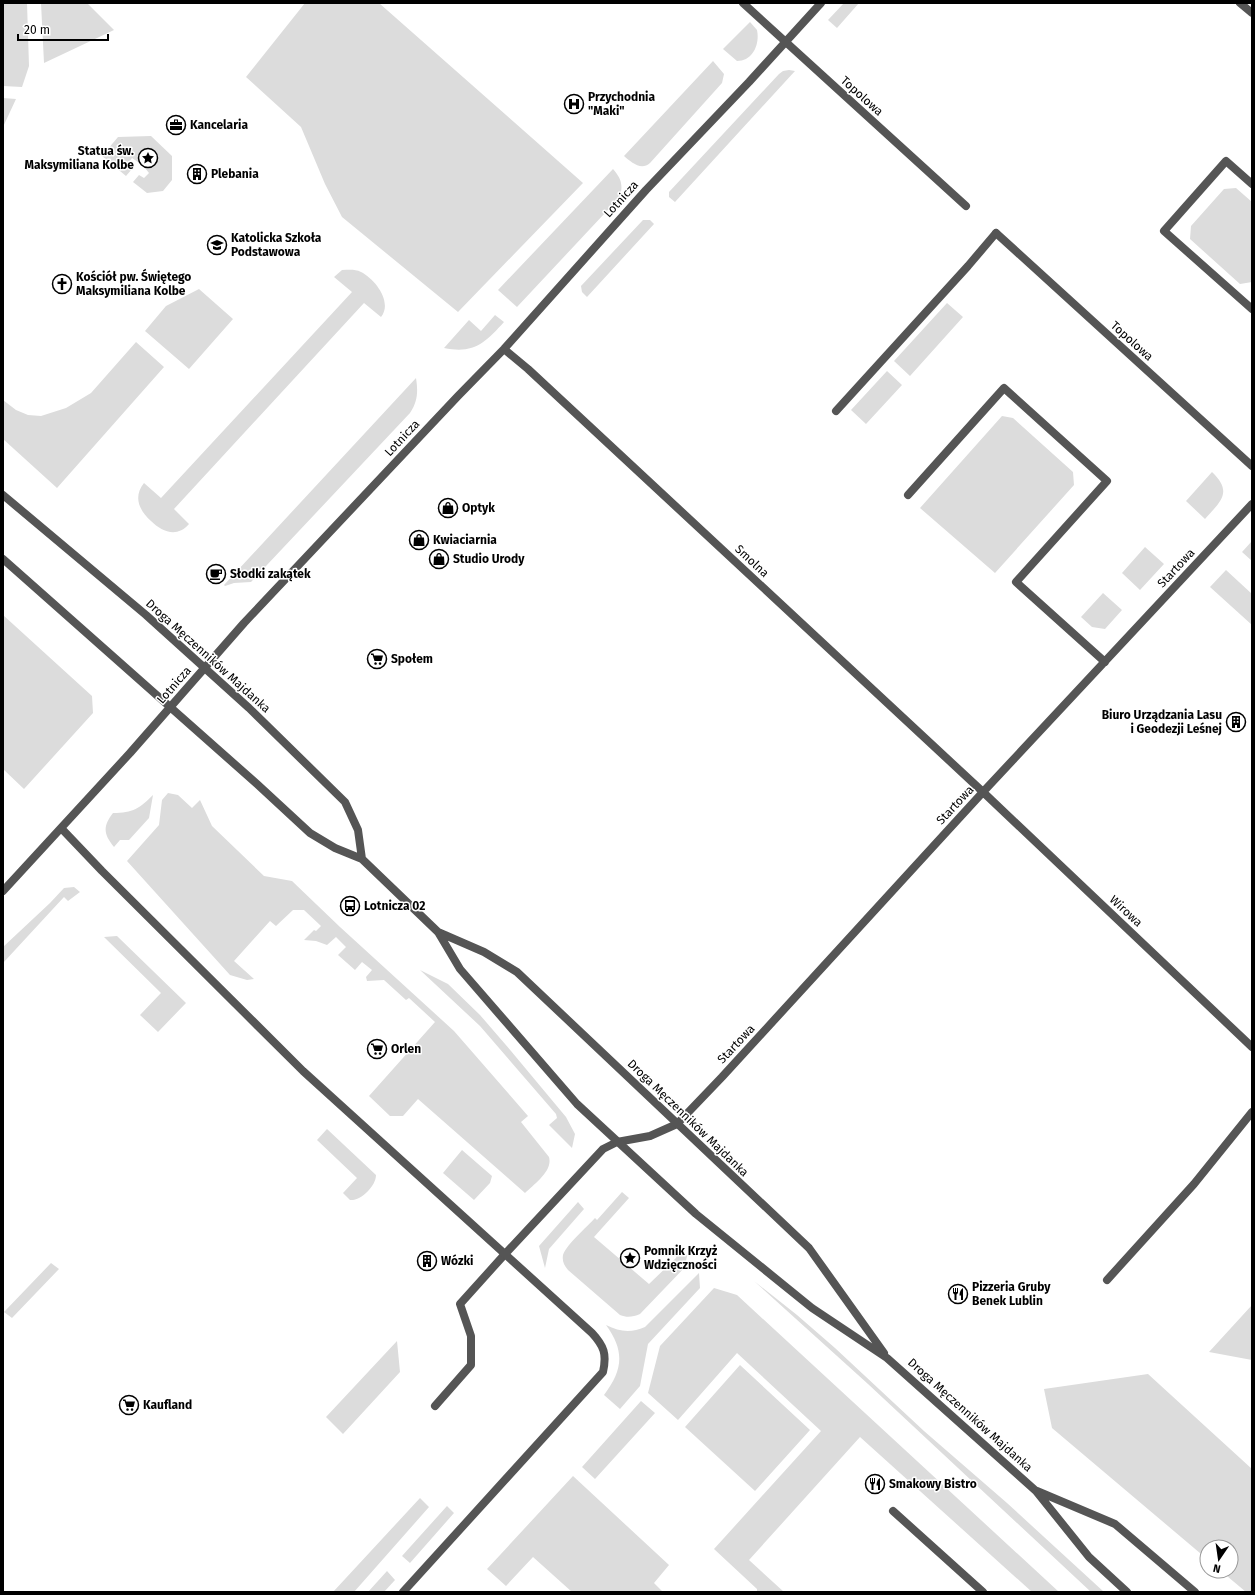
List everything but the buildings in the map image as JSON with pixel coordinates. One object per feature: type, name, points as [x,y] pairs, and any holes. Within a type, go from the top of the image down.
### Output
[{"type":"street","name":"Topolowa","points":[[743,3],[966,206]]},
{"type":"street","name":"Lotnicza","points":[[3,891],[204,668],[357,503],[504,349],[646,190],[822,3]]},
{"type":"street","points":[[1240,3],[1252,14]]},
{"type":"street","points":[[1252,184],[1226,161],[1164,231],[1252,309]]},
{"type":"street","name":"Topolowa","points":[[836,411],[996,233],[1252,466]]},
{"type":"street","name":"Smolna","points":[[504,349],[528,369],[983,792]]},
{"type":"street","points":[[908,496],[1004,388],[1107,481],[1016,582],[1105,662]]},
{"type":"street","name":"Droga Męczenników Majdanka","points":[[3,495],[123,595],[249,708],[345,802],[358,830],[362,859]]},
{"type":"street","name":"Startowa","points":[[677,1124],[722,1077],[983,792],[1252,504]]},
{"type":"street","name":"Droga Męczenników Majdanka","points":[[3,558],[258,784],[310,833],[335,848],[362,859],[438,932],[460,969],[504,1019],[560,1087],[617,1142],[696,1214],[812,1308],[887,1358],[1036,1491],[1089,1557],[1127,1592]]},
{"type":"street","name":"Wirowa","points":[[983,792],[1252,1047]]},
{"type":"street","points":[[61,828],[102,871],[303,1071],[600,1342],[605,1351],[603,1372],[403,1592]]},
{"type":"street","name":"Droga Męczenników Majdanka","points":[[438,932],[484,952],[517,972],[809,1248],[887,1358]]},
{"type":"street","points":[[1108,1280],[1194,1184],[1252,1112]]},
{"type":"street","points":[[435,1406],[471,1365],[471,1336],[460,1304],[603,1149],[617,1142],[650,1136],[677,1124]]},
{"type":"street","name":"Droga Męczenników Majdanka","points":[[1036,1491],[1115,1524],[1195,1592]]},
{"type":"street","points":[[892,1512],[983,1592]]},
{"type":"shaded area","points":[[3,3],[27,3],[29,66],[22,87],[3,86]]},
{"type":"shaded area","points":[[41,3],[87,3],[114,30],[44,63]]},
{"type":"shaded area","points":[[305,3],[379,3],[583,183],[458,312],[342,217],[325,184],[301,127],[246,77]]},
{"type":"shaded area","points":[[844,3],[859,3],[837,28],[828,20]]},
{"type":"shaded area","points":[[750,22],[757,30],[758,35],[756,46],[751,55],[743,60],[737,61],[723,49]]},
{"type":"shaded area","points":[[713,61],[724,74],[722,83],[650,163],[643,166],[636,165],[624,156]]},
{"type":"shaded area","points":[[783,71],[795,71],[675,202],[669,197],[669,192],[779,74]]},
{"type":"shaded area","points":[[3,98],[16,99],[3,127]]},
{"type":"shaded area","points":[[151,136],[172,156],[172,180],[163,191],[147,193],[133,182],[139,175],[144,178],[149,173],[145,168],[153,158],[146,153],[138,162],[132,158],[127,165],[132,169],[126,176],[102,156],[118,137]]},
{"type":"shaded area","points":[[613,169],[621,182],[621,194],[619,198],[517,307],[498,290]]},
{"type":"shaded area","points":[[1236,188],[1252,202],[1252,282],[1240,284],[1190,239],[1191,226],[1224,189]]},
{"type":"shaded area","points":[[643,220],[650,220],[654,224],[587,297],[582,292],[581,286]]},
{"type":"shaded area","points":[[342,270],[354,270],[361,272],[377,285],[384,298],[385,305],[381,317],[364,303],[174,509],[189,524],[180,531],[175,532],[170,532],[155,525],[143,512],[139,503],[139,493],[144,483],[161,498],[352,292],[334,277]]},
{"type":"shaded area","points":[[199,289],[233,319],[189,369],[145,331],[166,306]]},
{"type":"shaded area","points":[[947,303],[963,317],[910,376],[894,361]]},
{"type":"shaded area","points":[[495,315],[504,322],[485,341],[471,348],[444,348],[469,320],[481,331]]},
{"type":"shaded area","points":[[136,342],[164,367],[57,488],[3,439],[3,400],[16,410],[28,415],[41,416],[66,408],[91,393]]},
{"type":"shaded area","points":[[887,371],[902,385],[866,424],[851,410]]},
{"type":"shaded area","points":[[416,378],[417,396],[410,413],[251,582],[234,583],[225,586],[224,585]]},
{"type":"shaded area","points":[[1002,416],[1013,418],[1073,472],[1074,485],[995,573],[920,508]]},
{"type":"shaded area","points":[[1212,472],[1222,485],[1223,491],[1220,501],[1205,519],[1186,501]]},
{"type":"shaded area","points":[[1252,541],[1252,561],[1242,552]]},
{"type":"shaded area","points":[[1145,547],[1164,564],[1140,590],[1122,573]]},
{"type":"shaded area","points":[[1226,570],[1252,594],[1252,625],[1210,587]]},
{"type":"shaded area","points":[[1103,593],[1122,610],[1105,629],[1092,627],[1081,617]]},
{"type":"shaded area","points":[[3,615],[92,696],[93,713],[24,789],[3,769]]},
{"type":"shaded area","points":[[168,793],[178,795],[192,808],[200,800],[212,826],[264,876],[292,881],[454,1031],[528,1116],[521,1122],[549,1157],[546,1172],[525,1193],[418,1099],[403,1116],[390,1116],[369,1096],[435,1022],[409,998],[406,1000],[384,980],[367,981],[366,977],[372,970],[362,962],[355,970],[338,955],[346,947],[336,937],[327,945],[316,941],[304,940],[314,930],[316,931],[321,926],[304,910],[293,910],[276,926],[270,921],[234,961],[254,979],[247,980],[230,975],[127,861],[159,825],[162,800]]},
{"type":"shaded area","points":[[153,795],[149,818],[129,840],[120,840],[114,847],[106,834],[107,822],[113,813],[126,812],[136,809]]},
{"type":"shaded area","points":[[74,887],[80,892],[68,901],[64,897],[3,963],[3,947],[64,888]]},
{"type":"shaded area","points":[[117,936],[186,1003],[158,1032],[140,1015],[161,993],[104,937]]},
{"type":"shaded area","points":[[420,970],[448,984],[480,1015],[511,1051],[566,1117],[575,1134],[572,1148],[549,1125],[557,1118],[556,1114],[480,1026]]},
{"type":"shaded area","points":[[327,1129],[376,1175],[371,1188],[359,1198],[350,1200],[343,1193],[357,1178],[317,1140]]},
{"type":"shaded area","points":[[462,1150],[492,1176],[490,1183],[474,1200],[443,1173]]},
{"type":"shaded area","points":[[622,1192],[629,1198],[594,1237],[649,1284],[676,1258],[680,1245],[687,1256],[686,1261],[688,1264],[640,1314],[630,1317],[620,1315],[568,1270],[564,1265],[563,1259],[565,1251],[573,1241],[595,1218],[597,1220]]},
{"type":"shaded area","points":[[578,1202],[584,1209],[549,1249],[545,1268],[539,1246]]},
{"type":"shaded area","points":[[51,1263],[59,1269],[12,1318],[4,1312]]},
{"type":"shaded area","points":[[699,1273],[700,1288],[648,1344],[640,1386],[620,1409],[604,1395],[615,1377],[619,1360],[619,1352],[616,1343],[606,1325],[626,1331],[645,1327]]},
{"type":"shaded area","points":[[754,1281],[797,1315],[835,1348],[924,1431],[1007,1503],[1104,1592],[1091,1592],[868,1384]]},
{"type":"shaded area","points":[[714,1288],[737,1295],[1059,1592],[1032,1592],[860,1437],[749,1560],[784,1592],[757,1592],[757,1589],[714,1549],[821,1431],[737,1353],[678,1420],[648,1393],[660,1346]]},
{"type":"shaded area","points":[[1252,1305],[1252,1360],[1209,1352]]},
{"type":"shaded area","points":[[397,1341],[400,1372],[343,1434],[326,1417]]},
{"type":"shaded area","points":[[740,1365],[810,1430],[755,1491],[685,1427]]},
{"type":"shaded area","points":[[1148,1374],[1252,1469],[1252,1592],[1246,1592],[1231,1579],[1239,1579],[1239,1539],[1199,1539],[1199,1552],[1052,1428],[1044,1389]]},
{"type":"shaded area","points":[[641,1401],[655,1413],[595,1479],[582,1467]]},
{"type":"shaded area","points":[[573,1476],[669,1565],[654,1583],[663,1592],[572,1592],[533,1557],[506,1586],[487,1569]]},
{"type":"shaded area","points":[[420,1498],[429,1507],[354,1592],[333,1592]]},
{"type":"shaded area","points":[[447,1506],[454,1513],[410,1563],[402,1556]]},
{"type":"shaded area","points":[[387,1571],[395,1580],[384,1592],[368,1592]]},
{"type":"place","name":"Przychodnia \"Maki\"","points":[[574,104]]},
{"type":"place","name":"Kancelaria","points":[[176,125]]},
{"type":"place","name":"Statua św. Maksymiliana Kolbe","points":[[148,158]]},
{"type":"place","name":"Plebania","points":[[197,174]]},
{"type":"place","name":"Katolicka Szkoła Podstawowa","points":[[217,245]]},
{"type":"place","name":"Kościół pw. Świętego Maksymiliana Kolbe","points":[[62,284]]},
{"type":"place","name":"Optyk","points":[[448,508]]},
{"type":"place","name":"Kwiaciarnia","points":[[419,540]]},
{"type":"place","name":"Studio Urody","points":[[439,559]]},
{"type":"place","name":"Słodki zakątek","points":[[216,574]]},
{"type":"place","name":"Społem","points":[[377,659]]},
{"type":"place","name":"Biuro Urządzania Lasu i Geodezji Leśnej","points":[[1236,722]]},
{"type":"place","name":"Lotnicza 02","points":[[350,906]]},
{"type":"place","name":"Orlen","points":[[377,1049]]},
{"type":"place","name":"Pomnik Krzyż Wdzięczności","points":[[630,1258]]},
{"type":"place","name":"Wózki","points":[[427,1261]]},
{"type":"place","name":"Pizzeria Gruby Benek Lublin","points":[[958,1294]]},
{"type":"place","name":"Kaufland","points":[[129,1405]]},
{"type":"place","name":"Smakowy Bistro","points":[[875,1484]]}]
